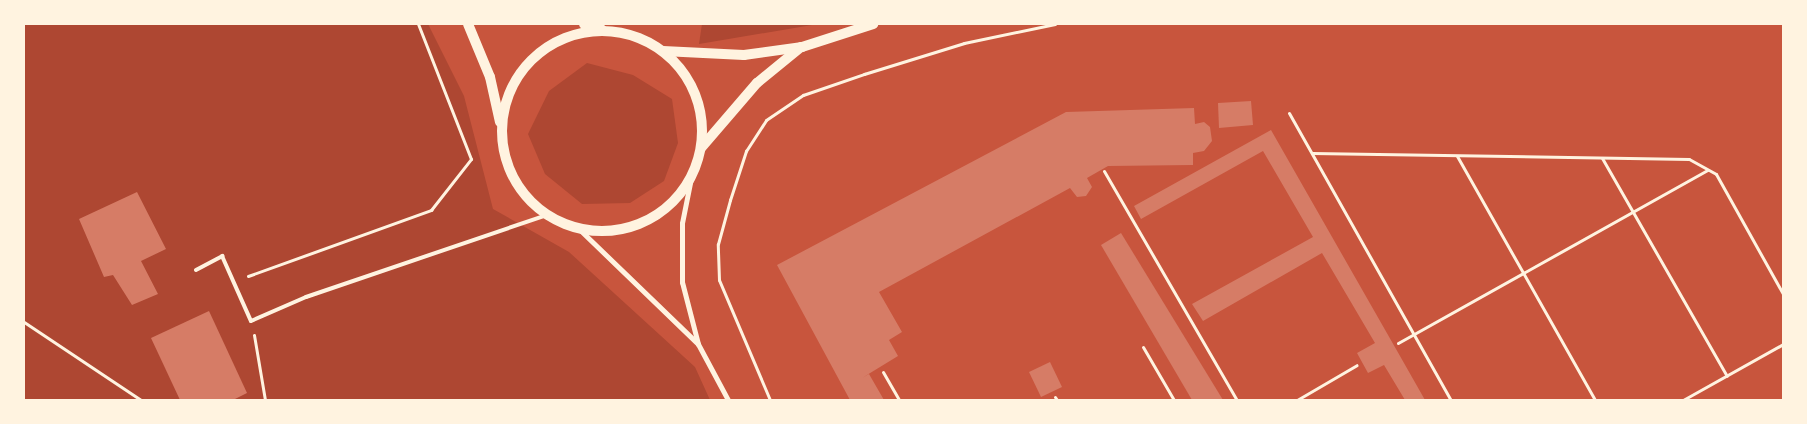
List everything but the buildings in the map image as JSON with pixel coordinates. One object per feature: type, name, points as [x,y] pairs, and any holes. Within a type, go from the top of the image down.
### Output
[{"type":"main road","points":[[468,24],[490,77],[506,161],[518,184],[547,216],[579,229],[612,231],[644,222],[671,204],[691,178],[701,148],[702,120],[696,94],[682,70],[663,51],[635,36],[584,24]]},
{"type":"main road","points":[[663,51],[744,55],[802,47],[873,24]]},
{"type":"main road","points":[[501,127],[507,96],[528,64],[545,48],[573,35],[604,30]]},
{"type":"main road","points":[[701,148],[757,83],[802,47]]},
{"type":"street","points":[[691,178],[682,223],[682,282],[698,344],[728,400]]},
{"type":"street","points":[[579,229],[698,344]]},
{"type":"lane","points":[[196,270],[222,256],[251,321],[306,297],[547,216]]},
{"type":"path","points":[[234,281],[431,210],[471,159],[418,24]]},
{"type":"path","points":[[770,400],[736,328],[718,280],[718,244],[738,176],[746,152],[766,120],[803,95],[864,74],[964,43],[1055,24]]},
{"type":"path","points":[[1289,113],[1451,400]]},
{"type":"path","points":[[1312,153],[1689,160],[1716,174],[1783,294]]},
{"type":"path","points":[[1457,156],[1594,400]]},
{"type":"path","points":[[1602,158],[1727,376]]},
{"type":"path","points":[[1398,343],[1634,215],[1707,170]]},
{"type":"path","points":[[1104,171],[1237,400]]},
{"type":"path","points":[[251,321],[265,400]]},
{"type":"path","points":[[24,322],[141,400]]},
{"type":"path","points":[[1683,400],[1783,344]]},
{"type":"path","points":[[1142,347],[1174,400]]},
{"type":"path","points":[[1297,400],[1357,365]]},
{"type":"path","points":[[883,372],[899,400]]},
{"type":"shaded area","points":[[24,24],[428,24],[464,96],[493,209],[569,252],[695,367],[710,400],[24,400]]},
{"type":"shaded area","points":[[702,24],[818,24],[699,44]]},
{"type":"shaded area","points":[[587,63],[633,75],[672,99],[678,143],[664,181],[630,203],[582,204],[545,174],[528,134],[549,91]]}]
